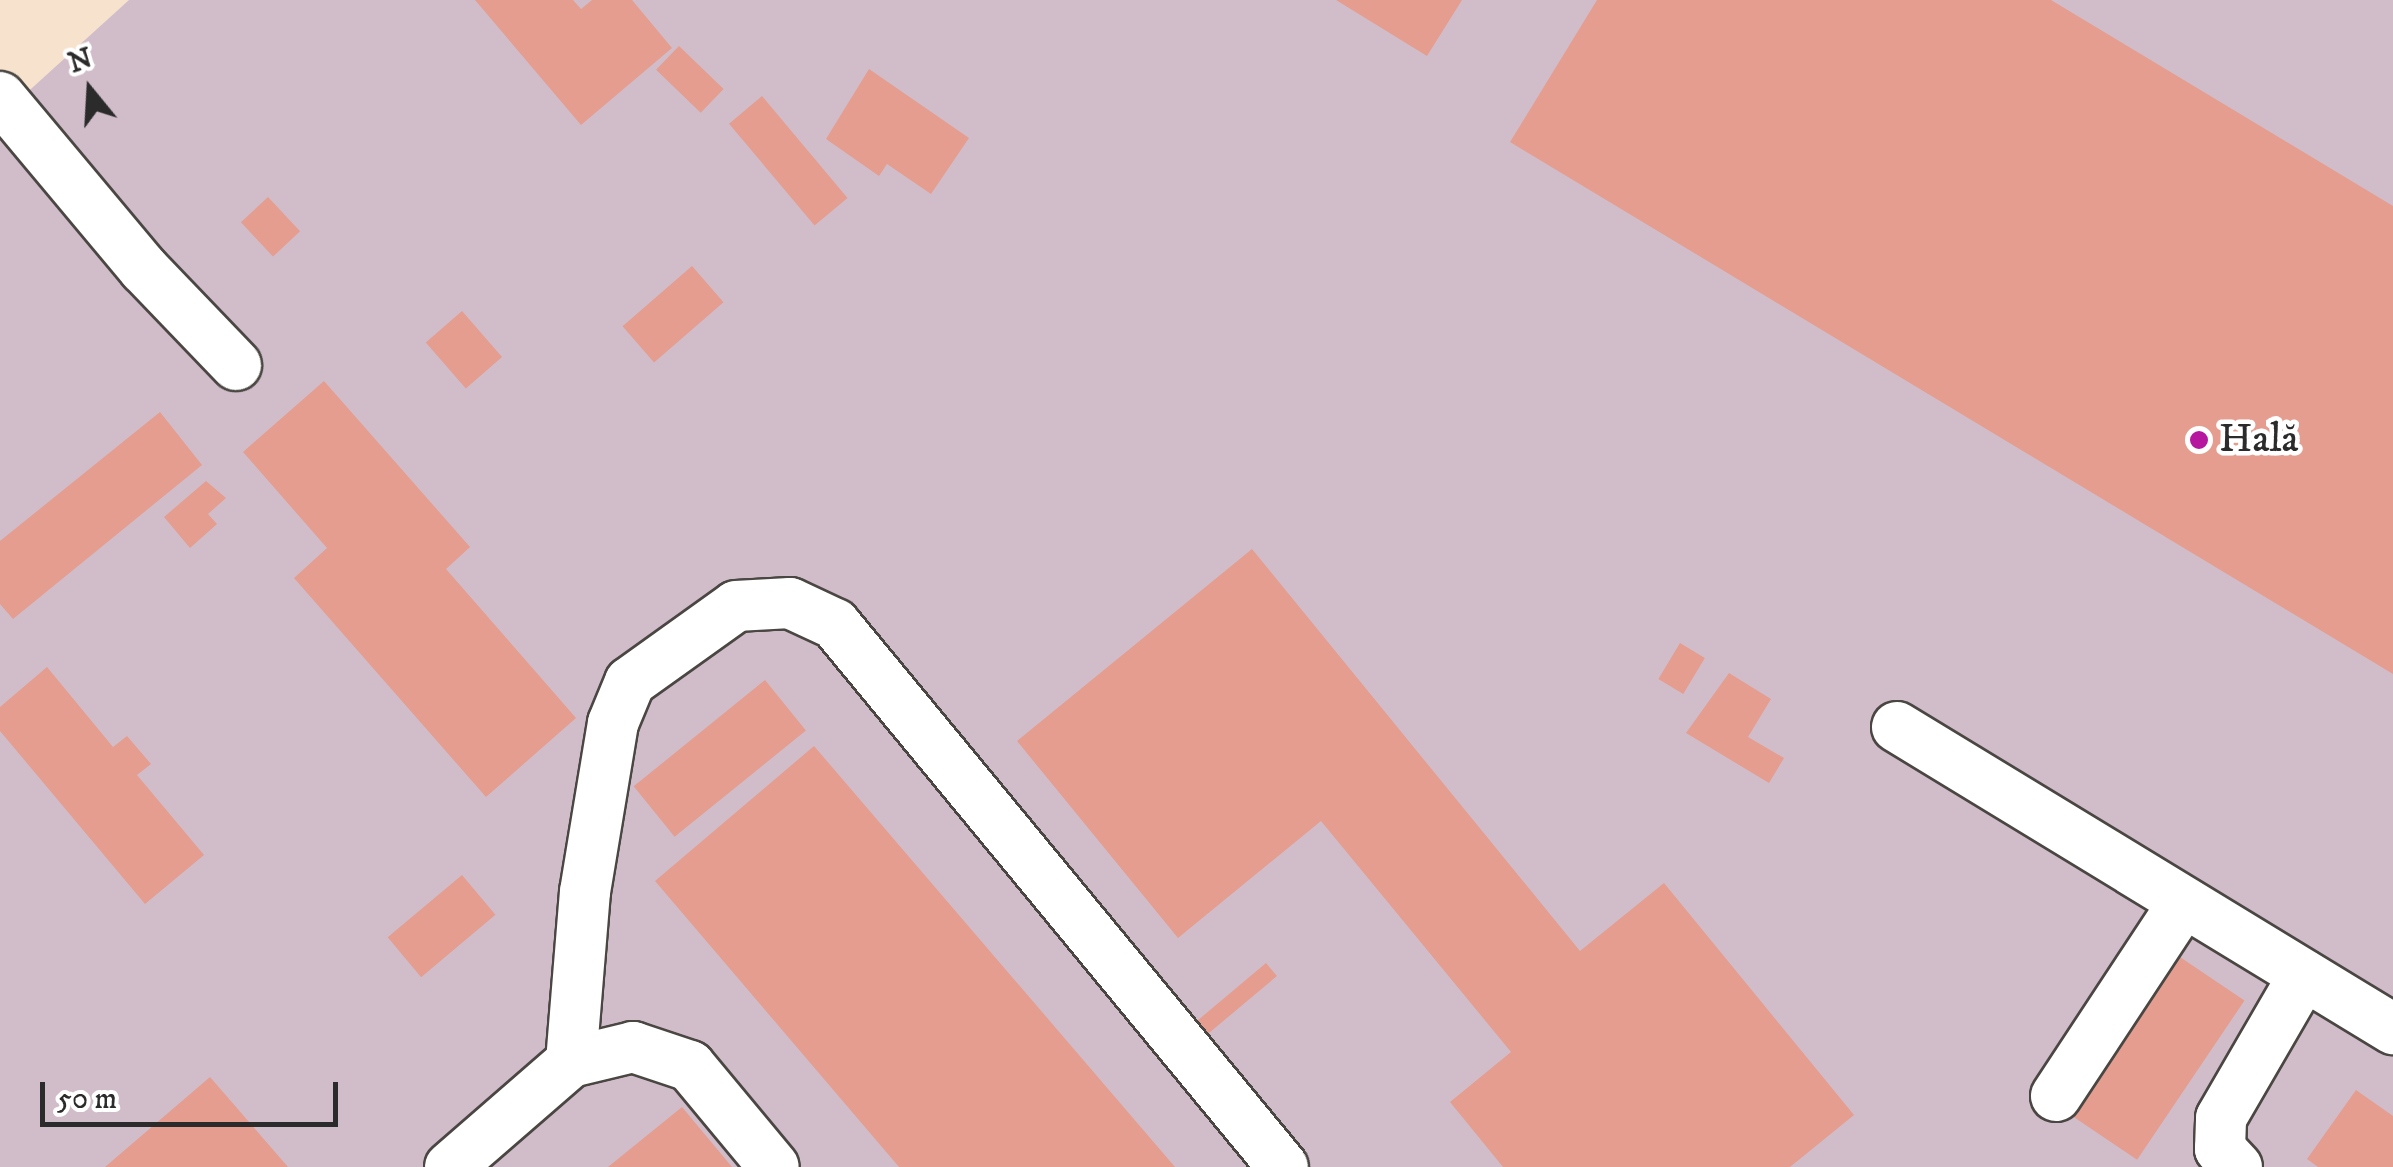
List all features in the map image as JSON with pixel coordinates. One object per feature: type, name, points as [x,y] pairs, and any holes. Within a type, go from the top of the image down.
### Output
[{"type":"lane","points":[[0,96],[144,270],[236,365]]},
{"type":"lane","points":[[572,1062],[585,892],[613,723],[630,682],[736,606],[790,602],[835,624],[1282,1167]]},
{"type":"lane","points":[[1898,727],[2393,1029]]},
{"type":"lane","points":[[2056,1096],[2184,902]]},
{"type":"lane","points":[[2236,1167],[2220,1148],[2220,1118],[2304,975]]},
{"type":"lane","points":[[450,1167],[572,1062],[633,1047],[690,1066],[774,1167]]},
{"type":"shaded area","points":[[129,0],[2393,0],[2393,1167],[0,1167],[0,117]]},
{"type":"building","points":[[475,0],[573,0],[581,9],[592,0],[632,0],[672,48],[581,125]]},
{"type":"building","points":[[1336,0],[1462,0],[1427,56]]},
{"type":"building","name":"Hală","points":[[1597,0],[2051,0],[2393,206],[2393,674],[1510,142]]},
{"type":"building","points":[[679,46],[724,89],[701,113],[656,70]]},
{"type":"building","points":[[869,69],[969,138],[931,194],[887,164],[879,176],[826,139]]},
{"type":"building","points":[[762,96],[847,198],[815,226],[729,124]]},
{"type":"building","points":[[268,197],[300,231],[273,257],[241,222]]},
{"type":"building","points":[[692,266],[723,302],[654,363],[623,326]]},
{"type":"building","points":[[462,311],[502,357],[466,389],[426,342]]},
{"type":"building","points":[[324,381],[470,547],[446,569],[576,718],[486,797],[294,578],[327,548],[243,452]]},
{"type":"building","points":[[160,412],[202,465],[13,619],[0,604],[0,541]]},
{"type":"building","points":[[206,481],[226,498],[208,514],[217,524],[190,548],[164,517]]},
{"type":"building","points":[[1252,549],[1580,951],[1664,883],[1854,1115],[1790,1167],[1503,1167],[1450,1102],[1511,1052],[1321,821],[1178,938],[1017,741]]},
{"type":"building","points":[[1680,643],[1705,658],[1683,694],[1658,679]]},
{"type":"building","points":[[47,667],[113,747],[127,736],[151,764],[137,775],[204,855],[145,904],[0,731],[0,707]]},
{"type":"building","points":[[1729,673],[1771,699],[1748,737],[1784,758],[1769,783],[1686,733]]},
{"type":"building","points":[[765,680],[806,731],[675,837],[634,786]]},
{"type":"building","points":[[814,746],[1175,1167],[899,1167],[655,881]]},
{"type":"building","points":[[462,875],[495,915],[421,977],[388,937]]},
{"type":"building","points":[[2174,953],[2244,1001],[2137,1160],[2067,1112]]},
{"type":"building","points":[[1266,963],[1277,976],[1204,1037],[1193,1024]]},
{"type":"building","points":[[210,1077],[288,1167],[105,1167]]},
{"type":"building","points":[[2356,1090],[2393,1116],[2393,1167],[2318,1167],[2307,1159]]},
{"type":"building","points":[[682,1107],[732,1167],[608,1167]]},
{"type":"place","name":"Hală","points":[[2199,440]]}]
